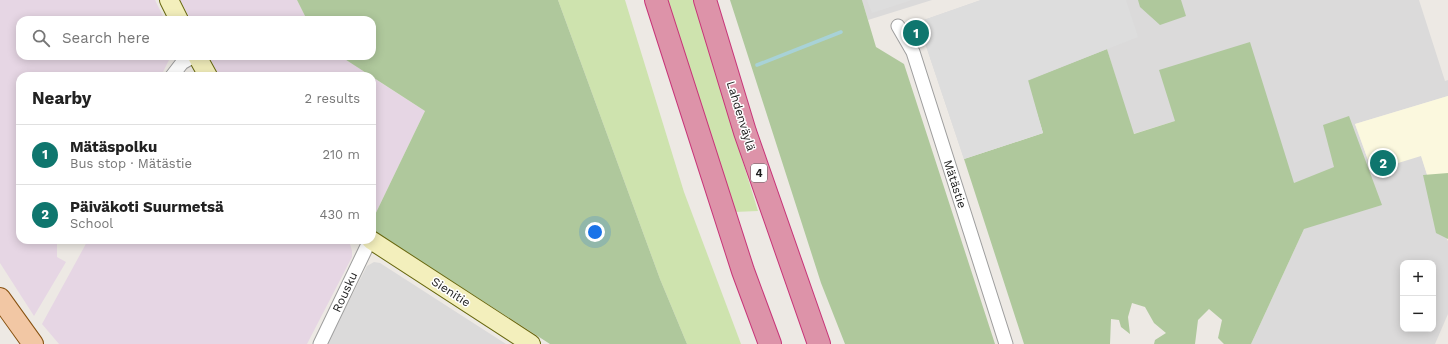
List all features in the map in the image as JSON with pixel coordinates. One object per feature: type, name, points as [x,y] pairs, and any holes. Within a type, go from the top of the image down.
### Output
[{"type":"highway","points":[[656,0],[742,271],[770,344]]},
{"type":"highway","name":"Lahdenväylä","points":[[705,0],[745,132],[819,344]]},
{"type":"main road","points":[[0,298],[33,344]]},
{"type":"street","points":[[169,0],[177,16]]},
{"type":"street","name":"Mätästie","points":[[898,26],[913,52],[1006,344]]},
{"type":"street","points":[[175,72],[182,63],[187,60]]},
{"type":"street","points":[[199,60],[206,72]]},
{"type":"street","name":"Rousku","points":[[320,344],[368,244]]},
{"type":"street","name":"Sienitie","points":[[376,244],[531,344]]},
{"type":"shaded area","points":[[0,0],[155,0],[163,16],[16,16],[16,60],[169,60],[163,72],[16,72],[16,244],[57,244],[57,257],[66,262],[34,316],[0,263]]},
{"type":"shaded area","points":[[180,0],[297,0],[305,16],[189,16]]},
{"type":"shaded area","points":[[862,0],[932,0],[868,20]]},
{"type":"shaded area","points":[[867,0],[912,0],[872,13]]},
{"type":"shaded area","points":[[981,0],[1419,0],[1445,81],[1448,80],[1448,96],[1355,124],[1372,171],[1421,155],[1448,241],[1448,314],[1435,344],[1251,344],[1304,229],[1175,121],[1133,134],[1107,49],[964,159],[918,22]]},
{"type":"shaded area","points":[[981,0],[1126,0],[1138,37],[1028,80],[1043,133],[964,159],[918,22]]},
{"type":"shaded area","points":[[211,60],[346,60],[365,72],[217,72]]},
{"type":"shaded area","points":[[376,80],[425,111],[376,213]]},
{"type":"shaded area","points":[[1448,96],[1448,241],[1421,156],[1372,171],[1355,124]]},
{"type":"shaded area","points":[[86,244],[350,244],[352,251],[352,257],[307,344],[59,344],[42,324]]},
{"type":"shaded area","points":[[374,262],[380,263],[506,344],[327,344],[367,266]]},
{"type":"green space","points":[[297,0],[558,0],[660,279],[687,344],[550,344],[376,233],[376,213],[425,111],[376,79],[376,72],[365,72],[346,60],[376,60],[376,16],[305,16]]},
{"type":"green space","points":[[558,0],[625,0],[684,192],[741,344],[687,344],[660,279]]},
{"type":"green space","points":[[667,0],[693,0],[758,211],[734,212]]},
{"type":"green space","points":[[730,0],[862,0],[876,47],[904,64],[995,344],[845,344],[821,283]]},
{"type":"green space","points":[[1138,0],[1181,0],[1186,16],[1160,25],[1140,7]]},
{"type":"green space","points":[[1250,42],[1294,183],[1334,167],[1323,125],[1349,116],[1382,205],[1304,229],[1251,344],[1224,344],[1218,338],[1222,320],[1209,309],[1198,320],[1195,344],[1154,344],[1155,340],[1166,333],[1154,323],[1145,307],[1132,303],[1128,317],[1130,334],[1121,327],[1119,320],[1111,319],[1110,344],[1024,344],[964,159],[1043,133],[1027,81],[1107,49],[1134,134],[1175,121],[1159,70]]},
{"type":"green space","points":[[1448,173],[1448,239],[1436,233],[1423,175]]},
{"type":"waterway","points":[[757,65],[841,32]]},
{"type":"place","name":"Mätäspolku","points":[[916,33]]},
{"type":"place","name":"Päiväkoti Suurmetsä","points":[[1383,163]]}]
